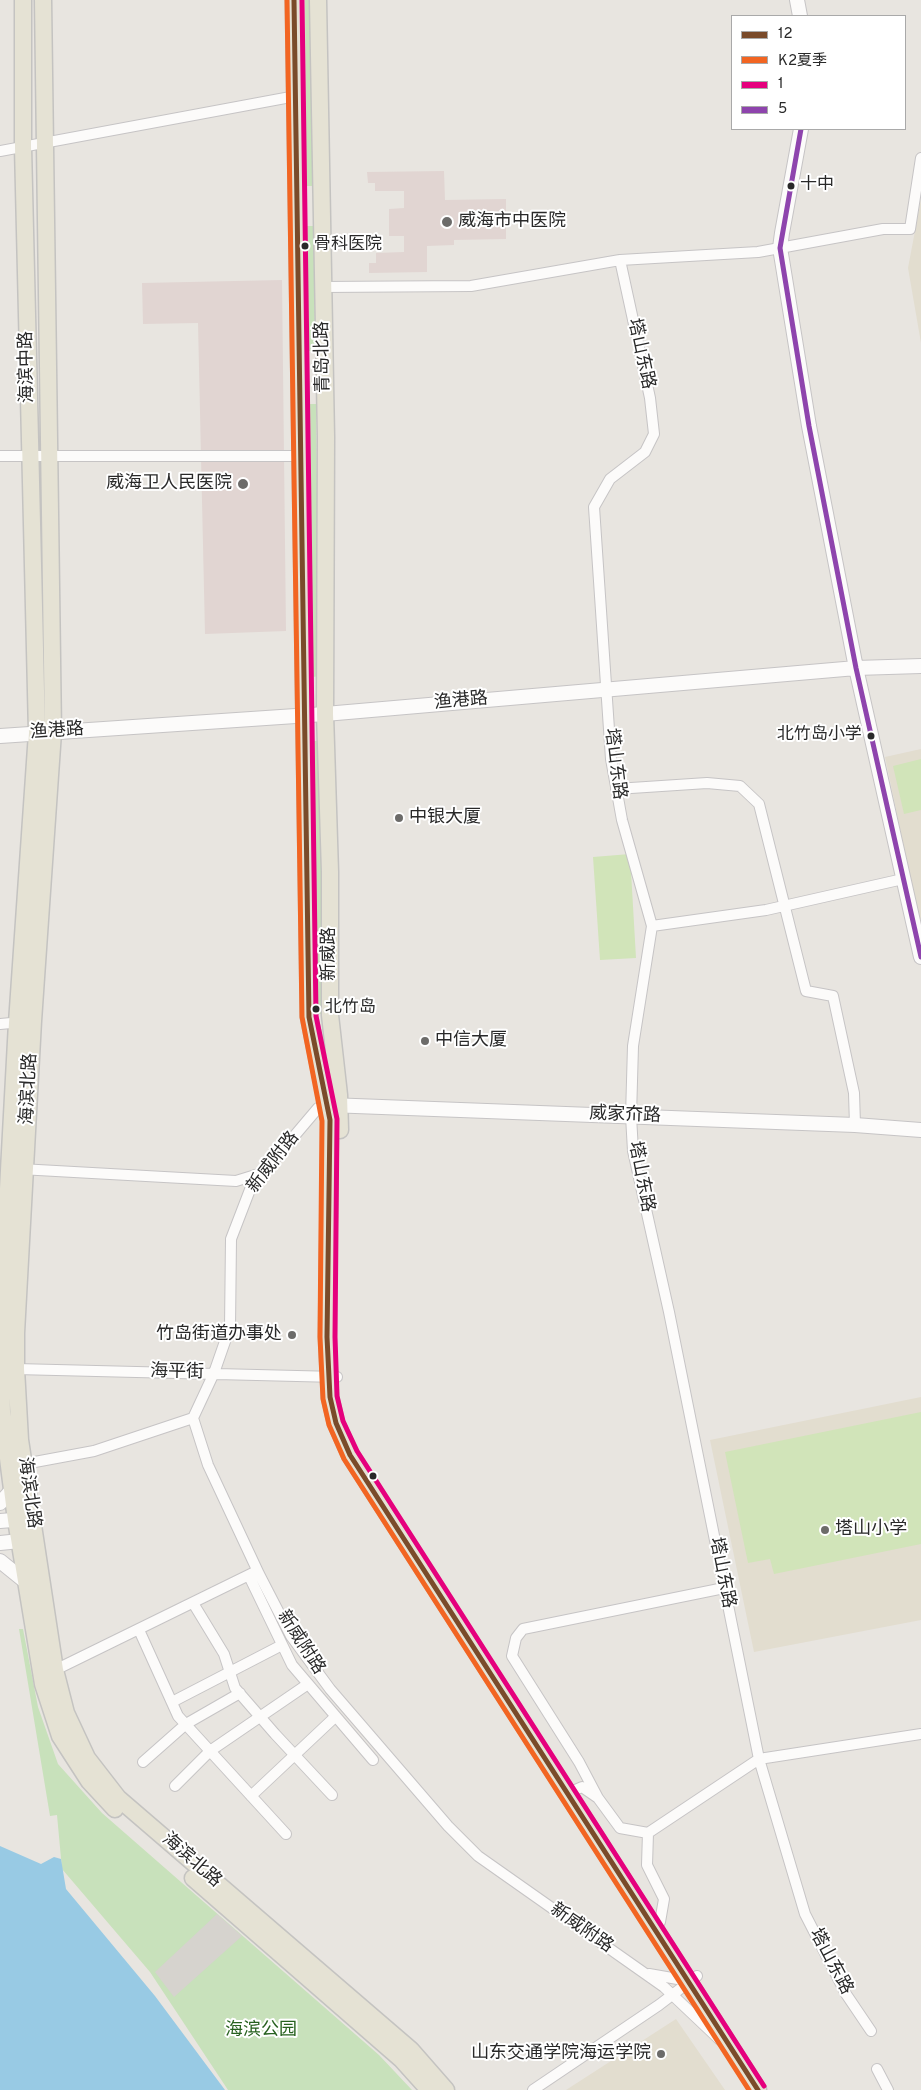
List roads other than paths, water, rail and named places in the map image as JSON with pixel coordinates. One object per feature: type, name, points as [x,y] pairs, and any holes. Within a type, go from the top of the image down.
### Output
[{"type":"main road","name":"海滨中路","points":[[23,0],[23,147],[30,457],[45,733]]},
{"type":"main road","name":"海滨中路","points":[[43,0],[43,144],[48,457],[45,733]]},
{"type":"main road","name":"青岛北路","points":[[294,0],[302,456],[304,714]]},
{"type":"main road","name":"青岛北路","points":[[318,0],[323,287],[325,714]]},
{"type":"main road","name":"新威路","points":[[304,714],[309,1017],[328,1106]]},
{"type":"main road","name":"新威路","points":[[325,714],[330,872],[328,1106],[332,1378],[336,1423],[350,1455],[693,1979],[770,2090]]},
{"type":"main road","name":"海滨北路","points":[[16,1520],[24,1464],[16,1368],[18,1168],[25,1022],[45,733]]},
{"type":"main road","name":"海滨北路","points":[[18,1168],[0,1369],[3,1430],[16,1520],[27,1540],[66,1713],[87,1758],[118,1798],[411,2050],[446,2090]]},
{"type":"main road","name":"新威路","points":[[332,1378],[347,1423],[359,1450],[574,1790],[660,1922],[736,2057],[758,2090]]},
{"type":"main road","name":"海滨北路","points":[[27,1540],[26,1582],[42,1684],[60,1736],[89,1781],[111,1806],[401,2059],[429,2090]]},
{"type":"street","points":[[797,0],[800,15]]},
{"type":"street","points":[[0,151],[296,96]]},
{"type":"street","points":[[801,130],[780,248],[809,426],[856,668],[921,957]]},
{"type":"street","points":[[323,287],[471,286],[620,260],[758,252],[883,229],[910,229],[921,158]]},
{"type":"street","name":"塔山东路","points":[[620,260],[650,398],[654,434],[645,452],[610,479],[594,506],[611,759],[622,820],[652,926],[633,1046],[631,1116],[633,1151],[669,1312],[759,1759],[805,1914],[846,1994],[872,2031]]},
{"type":"street","points":[[0,456],[302,456]]},
{"type":"street","name":"渔港路","points":[[0,736],[325,714],[856,668],[921,666]]},
{"type":"street","points":[[616,789],[707,783],[740,786],[759,804],[806,991],[833,996],[854,1093],[855,1125]]},
{"type":"street","points":[[652,926],[785,906],[903,879]]},
{"type":"street","points":[[0,1024],[25,1022]]},
{"type":"street","name":"威家夼路","points":[[328,1106],[855,1125],[921,1130]]},
{"type":"street","name":"新威附路","points":[[328,1106],[251,1187],[231,1239],[230,1326],[214,1373],[193,1418],[208,1465],[253,1574],[292,1636],[330,1689],[448,1826],[478,1856],[673,1994],[736,2057]]},
{"type":"street","points":[[18,1168],[236,1181],[264,1172]]},
{"type":"street","name":"海平街","points":[[16,1368],[332,1378]]},
{"type":"street","points":[[24,1464],[94,1451],[193,1418]]},
{"type":"street","points":[[0,1503],[12,1490]]},
{"type":"street","points":[[0,1543],[27,1540]]},
{"type":"street","points":[[0,1561],[26,1582]]},
{"type":"street","points":[[55,1670],[253,1574],[292,1666],[373,1760]]},
{"type":"street","points":[[724,1588],[522,1629],[516,1638],[512,1656],[579,1762],[598,1798],[620,1828],[648,1833],[759,1759],[921,1734]]},
{"type":"street","points":[[193,1603],[224,1654],[235,1688],[260,1718],[332,1794]]},
{"type":"street","points":[[139,1630],[178,1716],[286,1834]]},
{"type":"street","points":[[172,1702],[282,1645]]},
{"type":"street","points":[[175,1786],[210,1751],[308,1684]]},
{"type":"street","points":[[143,1762],[186,1724],[240,1693]]},
{"type":"street","points":[[251,1796],[336,1717]]},
{"type":"street","points":[[574,1790],[582,1787],[598,1798]]},
{"type":"street","points":[[648,1833],[647,1865],[664,1899],[660,1922]]},
{"type":"street","points":[[642,1973],[693,1979]]},
{"type":"street","points":[[533,2090],[693,1979]]},
{"type":"street","points":[[877,2069],[888,2090]]},
{"type":"water","points":[[0,1846],[41,1864],[54,1857],[61,1859],[66,1889],[155,1996],[225,2090],[0,2090]]},
{"type":"place","name":"十中","points":[[791,186]]},
{"type":"place","name":"威海市中医院","points":[[447,222]]},
{"type":"place","name":"骨科医院","points":[[305,246]]},
{"type":"place","name":"威海卫人民医院","points":[[243,484]]},
{"type":"place","name":"北竹岛小学","points":[[871,736]]},
{"type":"place","name":"中银大厦","points":[[399,818]]},
{"type":"place","name":"北竹岛","points":[[316,1009]]},
{"type":"place","name":"中信大厦","points":[[425,1041]]},
{"type":"place","name":"竹岛街道办事处","points":[[292,1335]]},
{"type":"place","name":"塔山小学","points":[[825,1530]]},
{"type":"place","name":"山东交通学院海运学院","points":[[661,2054]]},
{"type":"park label","name":"海滨公园","points":[[261,2031]]}]
